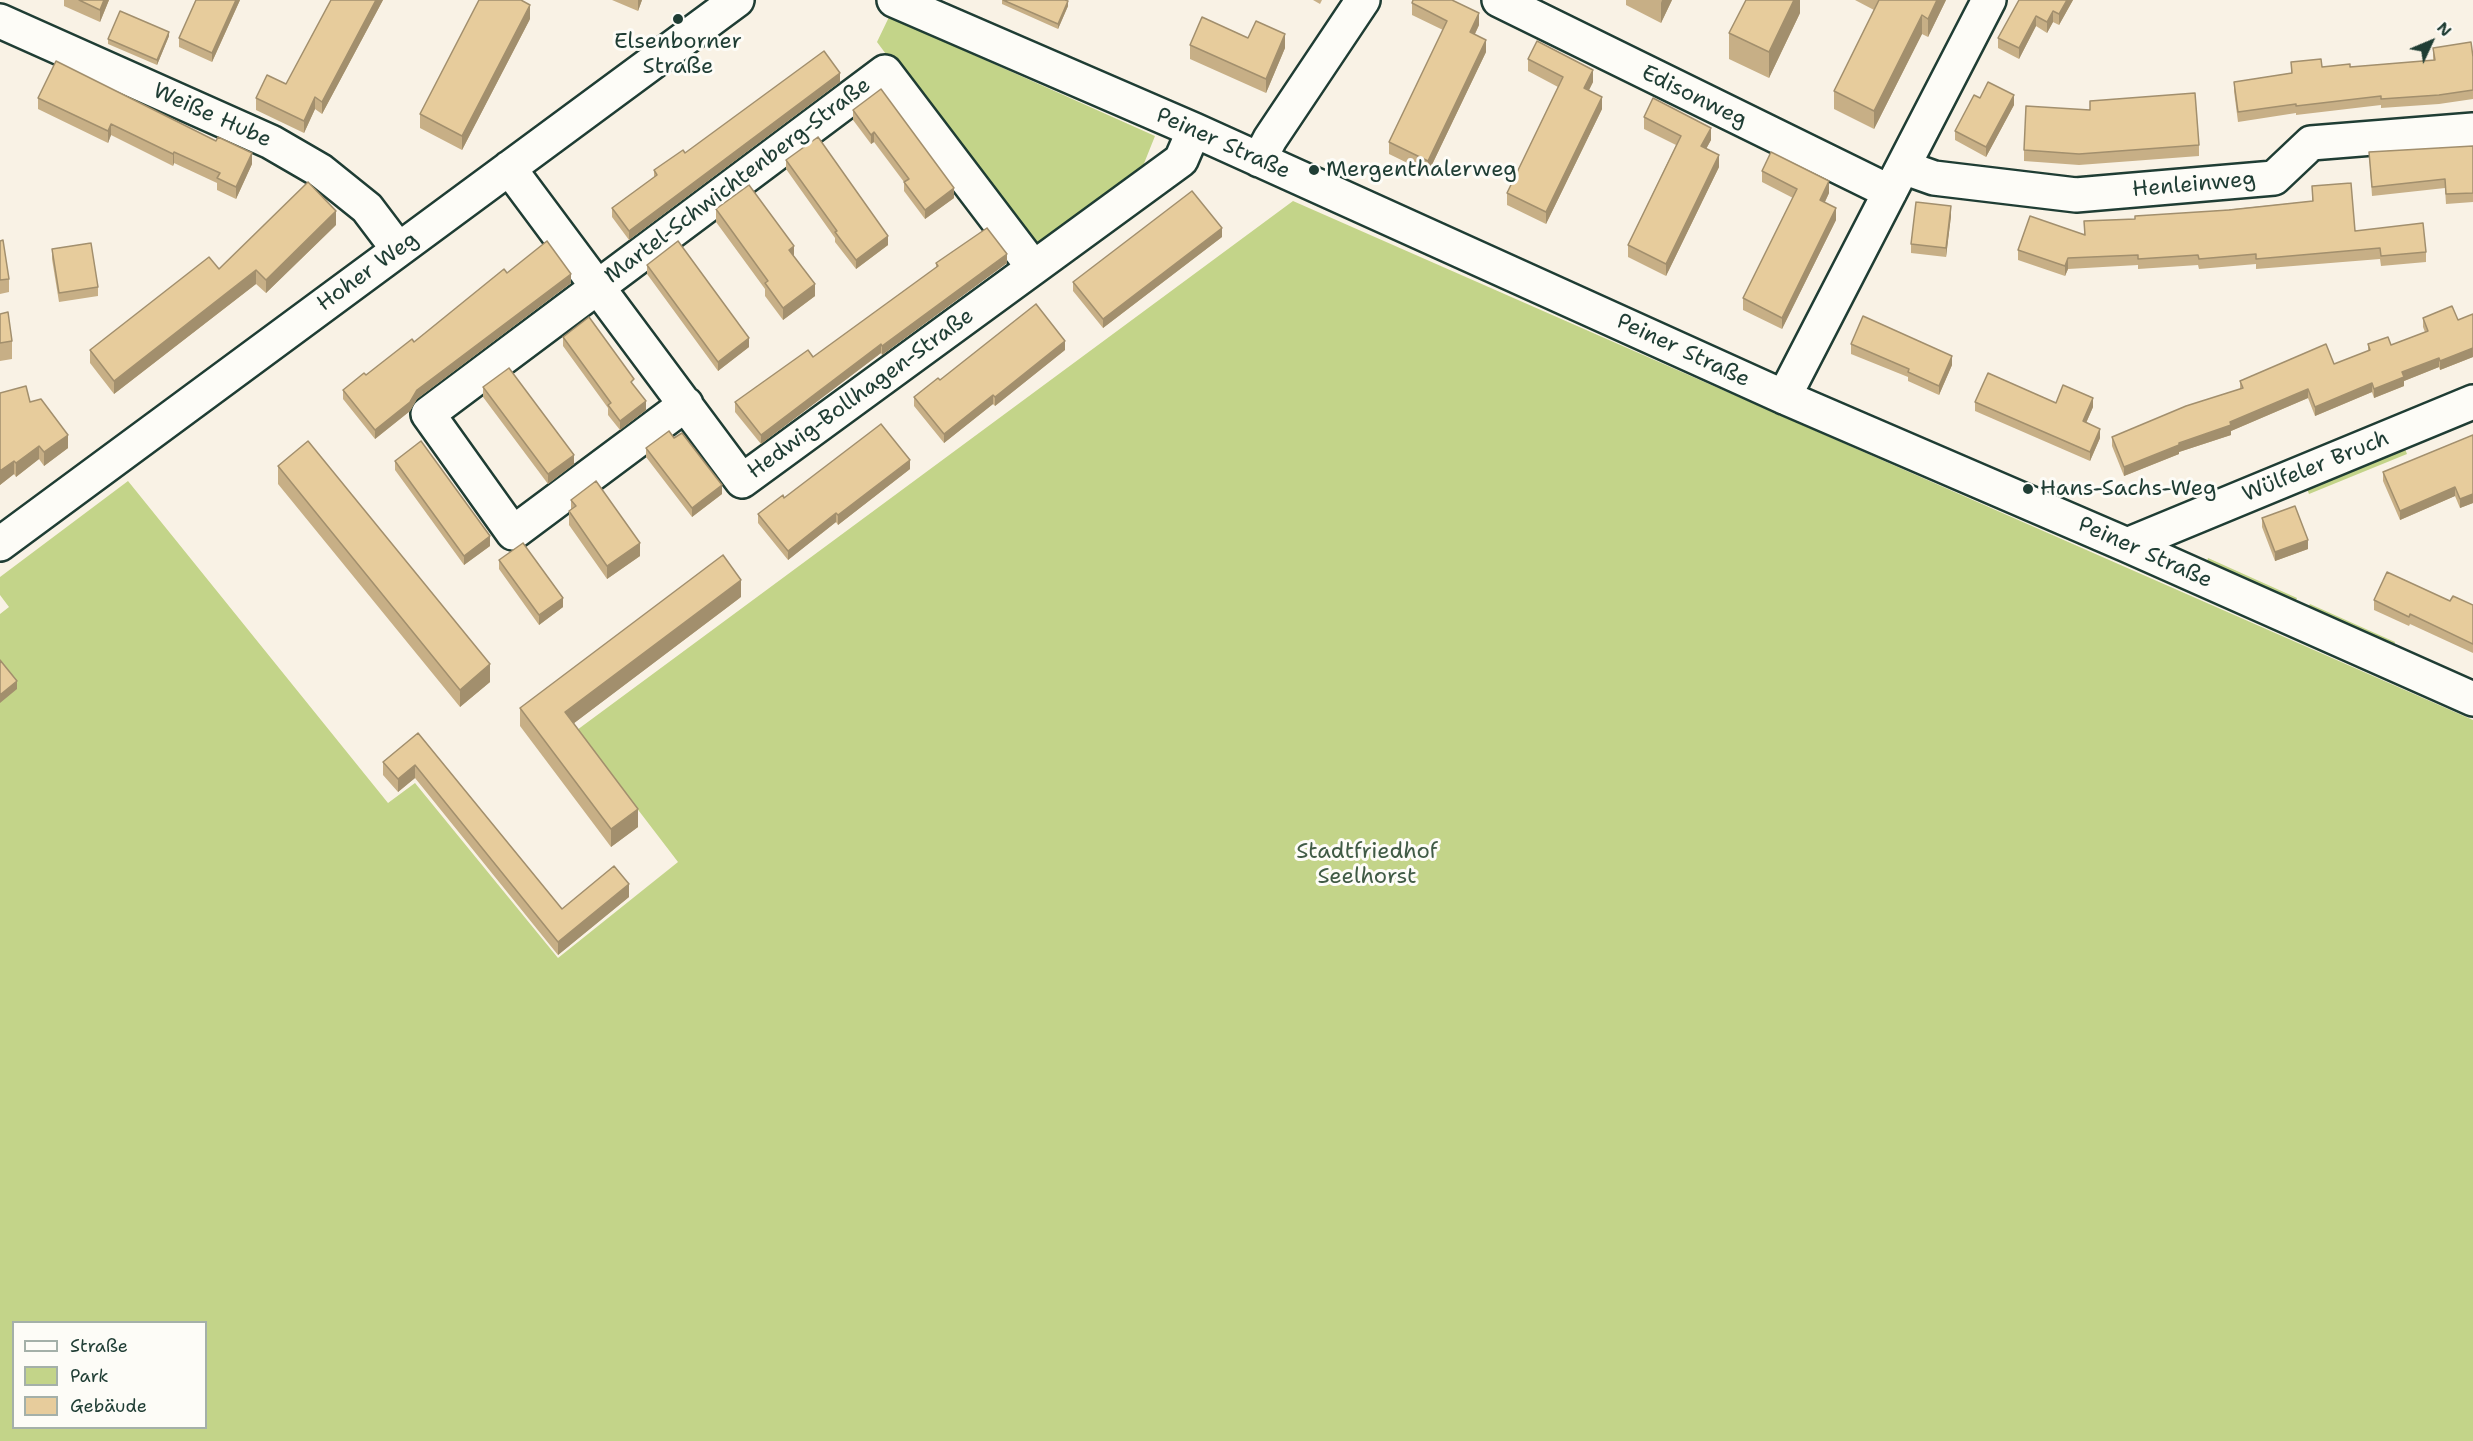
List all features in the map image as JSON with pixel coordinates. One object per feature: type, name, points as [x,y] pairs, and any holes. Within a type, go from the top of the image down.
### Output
[{"type":"street","name":"Hoher Weg","points":[[0,544],[737,0]]},
{"type":"street","name":"Peiner Straße","points":[[894,0],[1194,130],[1784,397],[2127,545],[2473,699]]},
{"type":"street","points":[[1259,160],[1270,139],[1363,0]]},
{"type":"street","name":"Edisonweg","points":[[1499,0],[1897,179]]},
{"type":"street","points":[[1784,397],[1989,0]]},
{"type":"street","name":"Weiße Hube","points":[[0,21],[271,142],[321,171],[367,208],[398,249]]},
{"type":"street","name":"Martel-Schwichtenberg-Straße","points":[[597,287],[885,72],[1033,267]]},
{"type":"street","name":"Hedwig-Bollhagen-Straße","points":[[509,168],[742,481],[1181,160],[1194,130]]},
{"type":"street","name":"Henleinweg","points":[[1897,179],[1934,178],[2076,195],[2274,178],[2311,143],[2473,130]]},
{"type":"street","points":[[597,287],[428,414],[513,533],[686,404]]},
{"type":"street","name":"Wülfeler Bruch","points":[[2127,545],[2473,402]]},
{"type":"green space","points":[[889,17],[1155,136],[1143,166],[1030,248],[877,42]]},
{"type":"green space","name":"Stadtfriedhof Seelhorst","points":[[1293,201],[2473,720],[2473,1441],[0,1441],[0,614],[9,607],[0,595],[0,577],[128,481],[388,803],[415,783],[558,958],[678,862],[577,730]]},
{"type":"green space","points":[[2402,441],[2407,454],[2309,494],[2304,481]]},
{"type":"green space","points":[[2208,558],[2297,598],[2293,607],[2205,567]]},
{"type":"green space","points":[[2310,604],[2395,642],[2392,651],[2306,612]]},
{"type":"building","points":[[79,0],[104,0],[100,10]]},
{"type":"building","points":[[196,0],[236,0],[212,53],[179,38]]},
{"type":"building","points":[[331,0],[376,0],[322,102],[315,97],[304,121],[256,98],[267,75],[286,84]]},
{"type":"building","points":[[479,0],[521,0],[530,5],[462,136],[420,114]]},
{"type":"building","points":[[1003,0],[1065,0],[1068,1],[1058,24]]},
{"type":"building","points":[[1413,0],[1452,0],[1479,13],[1470,32],[1486,40],[1428,161],[1389,142],[1447,21],[1412,3]]},
{"type":"building","points":[[1746,0],[1794,0],[1769,52],[1729,33]]},
{"type":"building","points":[[1879,0],[1937,0],[1928,19],[1922,15],[1874,111],[1834,91]]},
{"type":"building","points":[[2019,0],[2067,0],[2059,14],[2053,11],[2047,22],[2036,16],[2019,48],[1998,38]]},
{"type":"building","points":[[120,11],[169,32],[157,60],[108,39]]},
{"type":"building","points":[[1202,17],[1248,38],[1256,21],[1285,34],[1266,79],[1190,45]]},
{"type":"building","points":[[1537,41],[1593,70],[1584,88],[1602,97],[1546,212],[1507,193],[1563,77],[1528,59]]},
{"type":"building","points":[[2471,42],[2473,90],[2381,99],[2381,96],[2238,112],[2234,82],[2292,73],[2291,62],[2321,59],[2322,67],[2350,64],[2350,67],[2435,60],[2433,48]]},
{"type":"building","points":[[824,51],[840,73],[629,231],[612,208],[657,175],[654,170],[683,150],[685,153]]},
{"type":"building","points":[[56,61],[216,141],[218,137],[252,153],[236,187],[217,178],[220,173],[174,152],[173,154],[111,124],[108,131],[38,98]]},
{"type":"building","points":[[1988,82],[2014,95],[1986,147],[1955,131],[1974,95],[1980,98]]},
{"type":"building","points":[[881,89],[954,188],[925,210],[904,182],[909,179],[874,132],[871,135],[853,110]]},
{"type":"building","points":[[2195,93],[2199,145],[2079,154],[2024,150],[2026,106],[2090,110],[2090,101]]},
{"type":"building","points":[[1653,98],[1711,128],[1701,146],[1719,155],[1666,264],[1628,245],[1681,136],[1644,117]]},
{"type":"building","points":[[818,137],[888,236],[856,260],[786,160]]},
{"type":"building","points":[[2473,146],[2473,193],[2446,194],[2445,179],[2372,187],[2369,152]]},
{"type":"building","points":[[1771,152],[1829,181],[1820,200],[1836,208],[1782,318],[1743,298],[1797,189],[1762,171]]},
{"type":"building","points":[[308,182],[336,211],[266,280],[256,270],[114,381],[90,350],[209,257],[219,269]]},
{"type":"building","points":[[2351,183],[2355,231],[2423,223],[2426,252],[2381,256],[2380,248],[2256,259],[2256,254],[2199,259],[2198,255],[2138,259],[2138,255],[2068,258],[2065,266],[2018,250],[2030,216],[2085,235],[2084,221],[2135,219],[2135,216],[2229,210],[2313,201],[2312,186]]},
{"type":"building","points":[[749,185],[794,246],[789,250],[815,284],[783,308],[765,283],[768,281],[716,209]]},
{"type":"building","points":[[1192,191],[1222,228],[1103,319],[1073,282]]},
{"type":"building","points":[[1916,202],[1951,206],[1946,248],[1911,244]]},
{"type":"building","points":[[987,228],[1007,254],[882,346],[881,344],[761,435],[735,402],[808,350],[813,357],[938,266],[936,263]]},
{"type":"building","points":[[3,240],[9,279],[0,280],[0,241]]},
{"type":"building","points":[[547,241],[571,274],[417,390],[410,402],[375,430],[343,390],[412,339],[414,342],[504,269],[507,273]]},
{"type":"building","points":[[678,241],[749,338],[718,362],[647,265]]},
{"type":"building","points":[[91,243],[98,287],[59,293],[52,249]]},
{"type":"building","points":[[1036,304],[1065,341],[944,434],[914,397],[938,378],[940,380]]},
{"type":"building","points":[[2452,306],[2458,320],[2473,314],[2473,348],[2402,372],[2404,377],[2374,389],[2372,383],[2315,407],[2308,389],[2230,422],[2231,425],[2179,443],[2179,445],[2124,467],[2112,437],[2186,406],[2243,388],[2240,381],[2326,344],[2334,364],[2370,350],[2368,344],[2388,337],[2391,345],[2428,331],[2423,318]]},
{"type":"building","points":[[8,312],[12,341],[0,343],[0,314]]},
{"type":"building","points":[[1863,316],[1952,356],[1939,386],[1908,372],[1909,369],[1851,344]]},
{"type":"building","points":[[589,317],[634,379],[631,382],[646,401],[620,421],[608,405],[611,403],[563,337]]},
{"type":"building","points":[[509,368],[574,455],[548,474],[483,387]]},
{"type":"building","points":[[1988,373],[2056,403],[2063,385],[2093,398],[2083,421],[2100,429],[2090,452],[1975,402]]},
{"type":"building","points":[[26,386],[30,402],[41,399],[68,435],[44,452],[39,446],[16,463],[14,461],[0,471],[0,393]]},
{"type":"building","points":[[881,424],[910,460],[788,551],[758,514],[783,495],[784,498]]},
{"type":"building","points":[[669,431],[674,438],[682,433],[722,485],[692,508],[646,448]]},
{"type":"building","points":[[2473,435],[2473,494],[2460,499],[2455,487],[2400,511],[2383,472]]},
{"type":"building","points":[[308,441],[490,664],[460,690],[278,466]]},
{"type":"building","points":[[421,441],[490,536],[464,556],[395,461]]},
{"type":"building","points":[[596,481],[640,543],[607,566],[569,511],[576,506],[571,500]]},
{"type":"building","points":[[2295,506],[2308,540],[2275,552],[2262,518]]},
{"type":"building","points":[[523,543],[563,598],[539,615],[499,560]]},
{"type":"building","points":[[723,555],[741,580],[565,712],[638,809],[611,829],[520,708]]},
{"type":"building","points":[[2387,572],[2450,601],[2453,596],[2473,605],[2473,644],[2410,614],[2409,617],[2374,600]]},
{"type":"building","points":[[0,660],[17,681],[0,695]]},
{"type":"building","points":[[418,733],[562,909],[614,866],[629,884],[558,942],[415,765],[398,779],[383,762]]},
{"type":"place","name":"Elsenborner Straße","points":[[678,19]]},
{"type":"place","name":"Mergenthalerweg","points":[[1314,170]]},
{"type":"place","name":"Hans-Sachs-Weg","points":[[2028,489]]}]
